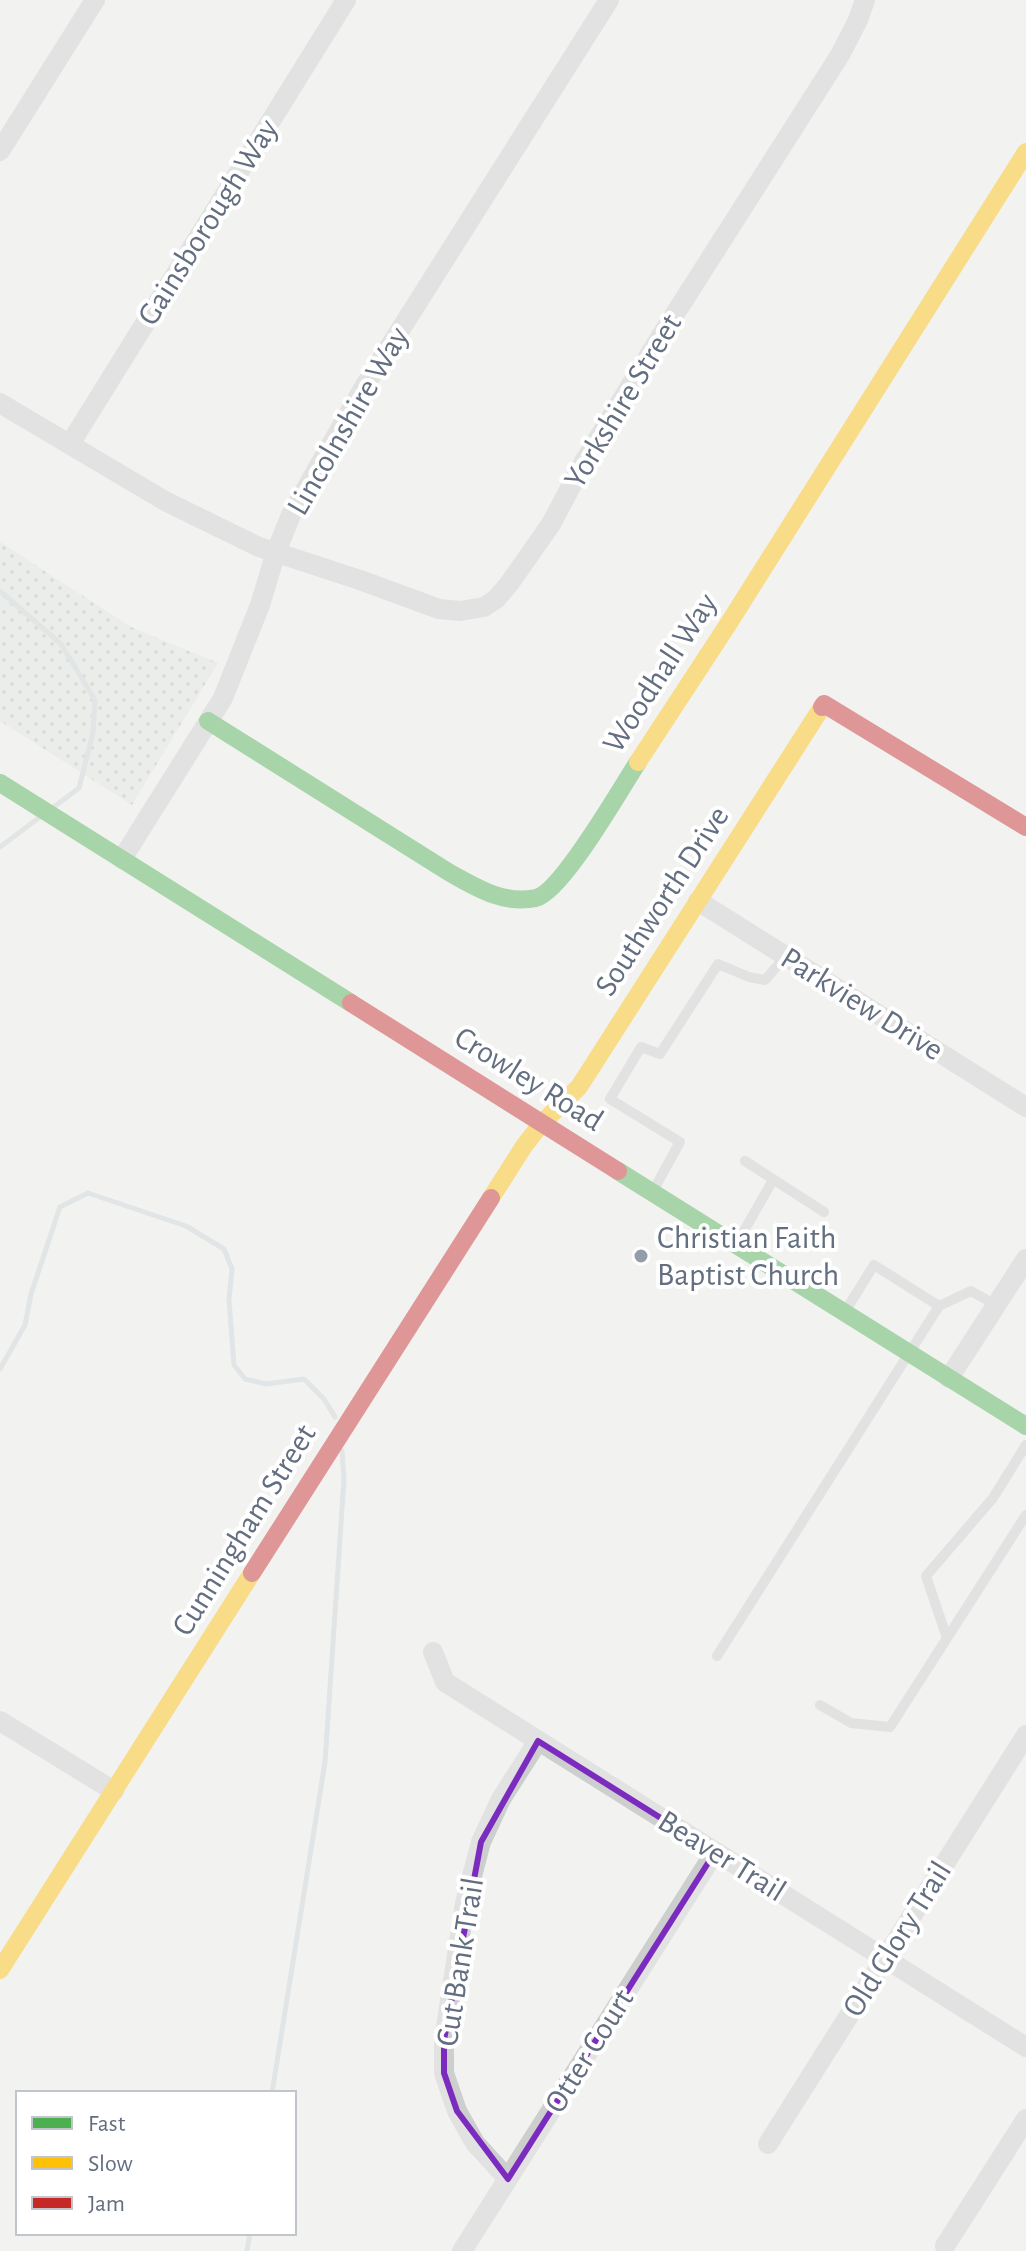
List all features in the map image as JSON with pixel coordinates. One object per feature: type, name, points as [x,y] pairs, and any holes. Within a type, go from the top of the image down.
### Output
[{"type":"street","points":[[0,151],[95,0]]},
{"type":"street","name":"Gainsborough Way","points":[[70,444],[346,0]]},
{"type":"street","name":"Lincolnshire Way","points":[[122,859],[223,698],[291,515],[364,387],[609,0]]},
{"type":"street","name":"Yorkshire Street","points":[[0,403],[165,501],[259,547],[439,609],[460,611],[484,607],[509,584],[551,524],[585,460],[659,339],[840,55],[865,0]]},
{"type":"street","name":"Woodhall Way","points":[[208,721],[486,893],[505,899],[538,898],[550,890],[566,873],[727,626],[1026,152]]},
{"type":"street","name":"Southworth Drive","points":[[542,1123],[579,1087],[824,704],[1026,827]]},
{"type":"street","name":"Crowley Road","points":[[0,783],[1026,1426]]},
{"type":"street","name":"Parkview Drive","points":[[698,901],[1026,1107]]},
{"type":"street","name":"Cunningham Street","points":[[0,1970],[524,1146],[542,1123]]},
{"type":"street","points":[[949,1378],[1026,1259]]},
{"type":"street","name":"Beaver Trail","points":[[433,1652],[445,1682],[1026,2047]]},
{"type":"street","points":[[0,1721],[114,1791]]},
{"type":"street","name":"Old Glory Trail","points":[[768,2144],[1026,1735]]},
{"type":"street","name":"Cut Bank Trail","points":[[508,2179],[475,2143],[457,2111],[444,2073],[444,2040],[465,1903],[481,1842],[501,1799],[538,1741]]},
{"type":"street","name":"Otter Court","points":[[462,2251],[715,1852]]},
{"type":"street","points":[[945,2246],[1026,2119]]},
{"type":"lane","points":[[652,1192],[680,1142],[610,1099],[641,1047],[660,1054],[718,964],[765,980],[785,957]]},
{"type":"lane","points":[[745,1161],[824,1212]]},
{"type":"lane","points":[[736,1245],[773,1180]]},
{"type":"lane","points":[[844,1313],[874,1265],[939,1306]]},
{"type":"lane","points":[[717,1656],[939,1306],[971,1291],[996,1305]]},
{"type":"lane","points":[[947,1638],[926,1576],[993,1498],[1026,1445]]},
{"type":"lane","points":[[820,1705],[851,1723],[890,1727],[1026,1515]]},
{"type":"highlighted area","points":[[538,1741],[715,1852],[508,2179],[457,2111],[444,2073],[444,2040],[481,1842]]},
{"type":"shaded area","points":[[0,542],[131,627],[218,663],[132,805],[0,721]]},
{"type":"waterway","points":[[0,591],[61,644],[95,700],[93,733],[79,788],[55,806]]},
{"type":"waterway","points":[[0,847],[40,817]]},
{"type":"waterway","points":[[0,1369],[25,1325],[31,1294],[60,1207],[88,1193],[186,1226],[224,1249],[232,1269],[229,1300],[234,1365],[245,1379],[266,1384],[304,1379],[324,1399],[335,1417]]},
{"type":"waterway","points":[[272,2091],[325,1762],[344,1479],[342,1451]]},
{"type":"waterway","points":[[247,2251],[250,2235]]},
{"type":"traffic: fast","points":[[208,721],[450,873],[491,894],[513,899],[536,898],[561,878],[638,762]]},
{"type":"traffic: fast","points":[[0,783],[351,1003]]},
{"type":"traffic: fast","points":[[618,1171],[1026,1426]]},
{"type":"traffic: slow","points":[[638,762],[1026,152]]},
{"type":"traffic: slow","points":[[491,1198],[542,1123],[579,1087],[822,707]]},
{"type":"traffic: slow","points":[[0,1970],[252,1573]]},
{"type":"traffic: jam","points":[[822,707],[824,704],[1026,827]]},
{"type":"traffic: jam","points":[[351,1003],[618,1171]]},
{"type":"traffic: jam","points":[[252,1573],[491,1198]]},
{"type":"place","name":"Christian Faith Baptist Church","points":[[641,1256]]}]
